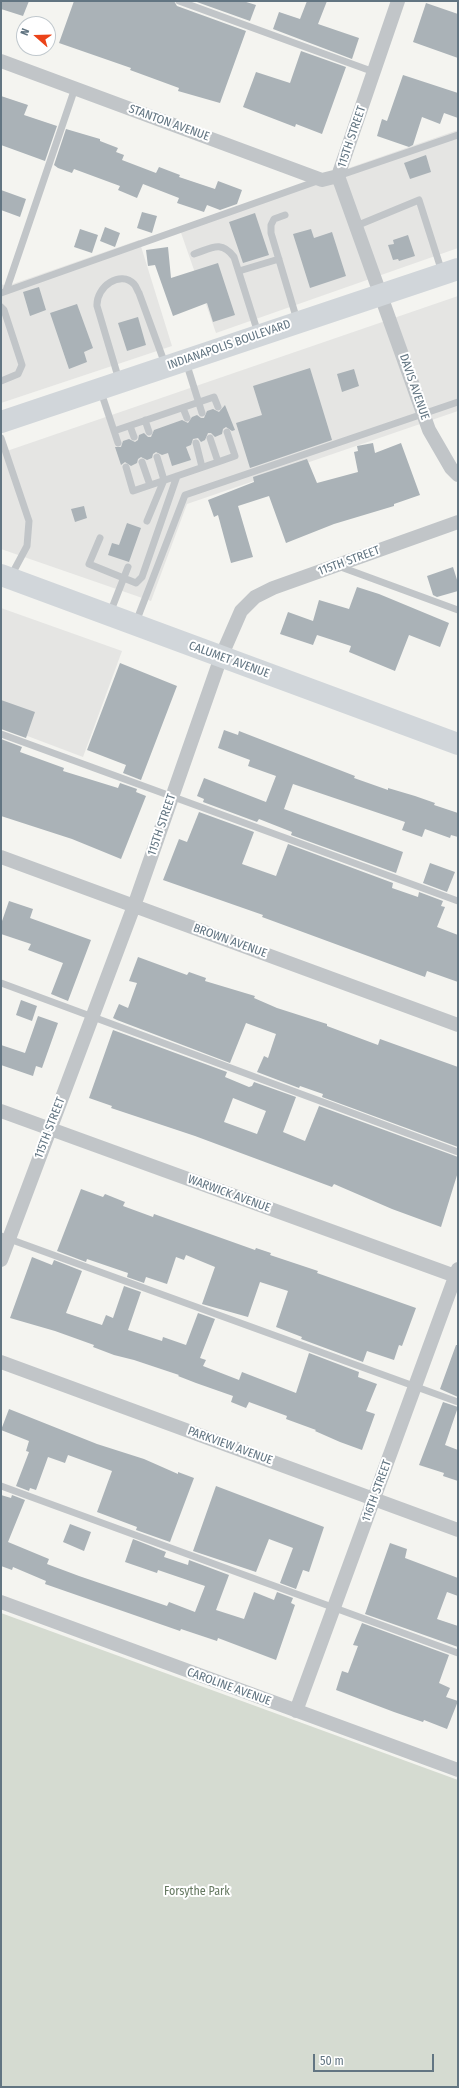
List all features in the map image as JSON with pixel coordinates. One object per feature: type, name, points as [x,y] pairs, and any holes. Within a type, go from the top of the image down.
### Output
[{"type":"main road","name":"INDIANAPOLIS BOULEVARD","points":[[1,422],[450,272]]},
{"type":"main road","name":"CALUMET AVENUE","points":[[6,577],[458,744]]},
{"type":"street","name":"115TH STREET","points":[[382,294],[338,176],[398,1]]},
{"type":"street","name":"STANTON AVENUE","points":[[1,61],[322,180]]},
{"type":"street","points":[[322,180],[338,176]]},
{"type":"street","name":"DAVIS AVENUE","points":[[382,294],[429,430],[451,468],[458,475]]},
{"type":"street","name":"115TH STREET","points":[[1,1260],[5,1237],[50,1129],[134,906],[221,657],[240,611],[255,597],[273,588],[458,522]]},
{"type":"street","name":"BROWN AVENUE","points":[[1,857],[458,1025]]},
{"type":"street","name":"WARWICK AVENUE","points":[[1,1110],[50,1129],[457,1274]]},
{"type":"street","name":"116TH STREET","points":[[296,1711],[457,1274]]},
{"type":"street","name":"PARKVIEW AVENUE","points":[[1,1362],[458,1530]]},
{"type":"street","name":"CAROLINE AVENUE","points":[[1,1602],[458,1770]]},
{"type":"lane","points":[[179,1],[374,72]]},
{"type":"lane","points":[[3,292],[75,88]]},
{"type":"lane","points":[[338,176],[458,135]]},
{"type":"lane","points":[[3,292],[322,180]]},
{"type":"lane","points":[[356,226],[419,200],[450,272]]},
{"type":"lane","points":[[285,215],[274,219],[271,226],[271,233],[297,322]]},
{"type":"lane","points":[[194,254],[220,246],[228,249],[234,257],[239,270],[259,336]]},
{"type":"lane","points":[[239,270],[279,259]]},
{"type":"lane","points":[[118,443],[114,431],[110,386],[97,306],[97,298],[100,289],[108,283],[126,280],[134,284],[198,402],[202,413]]},
{"type":"lane","points":[[1,307],[4,310],[22,365],[18,374],[1,381]]},
{"type":"lane","points":[[114,431],[214,397],[218,407]]},
{"type":"lane","points":[[134,624],[186,495],[458,402]]},
{"type":"lane","points":[[183,408],[187,418]]},
{"type":"lane","points":[[145,420],[149,432]]},
{"type":"lane","points":[[130,426],[134,437]]},
{"type":"lane","points":[[126,467],[133,491],[218,462],[235,456],[226,432]]},
{"type":"lane","points":[[1,438],[29,521],[27,546],[6,577]]},
{"type":"lane","points":[[210,438],[218,462]]},
{"type":"lane","points":[[196,443],[202,467]]},
{"type":"lane","points":[[147,521],[164,480],[157,457]]},
{"type":"lane","points":[[142,462],[150,485]]},
{"type":"lane","points":[[100,538],[89,564],[136,583],[142,577],[177,476]]},
{"type":"lane","points":[[336,565],[458,610]]},
{"type":"lane","points":[[109,615],[128,567]]},
{"type":"lane","points":[[1,734],[458,900]]},
{"type":"lane","points":[[1,983],[458,1152]]},
{"type":"lane","points":[[5,1237],[458,1402]]},
{"type":"lane","points":[[1,1486],[458,1653]]},
{"type":"shaded area","points":[[458,130],[458,248],[216,333],[179,227]]},
{"type":"shaded area","points":[[139,240],[172,346],[1,403],[1,284],[7,286]]},
{"type":"shaded area","points":[[458,296],[458,411],[187,504],[151,601],[1,549],[1,453]]},
{"type":"shaded area","points":[[1,608],[122,651],[83,757],[1,726]]},
{"type":"green space","name":"Forsythe Park","points":[[1,1613],[458,1780],[458,2087],[1,2087]]},
{"type":"building","points":[[1,1],[29,1],[23,16],[1,9]]},
{"type":"building","points":[[74,1],[174,1],[177,6],[246,31],[220,103],[178,91],[179,88],[130,70],[131,68],[59,43]]},
{"type":"building","points":[[194,1],[243,1],[256,5],[250,21]]},
{"type":"building","points":[[307,1],[327,1],[318,24],[359,38],[352,59],[273,29],[279,12],[300,19]]},
{"type":"building","points":[[426,3],[458,14],[458,58],[413,42]]},
{"type":"building","points":[[301,51],[346,67],[322,134],[296,124],[295,127],[243,107],[256,72],[290,83]]},
{"type":"building","points":[[403,75],[458,93],[458,118],[444,113],[440,124],[422,117],[413,145],[409,147],[377,136],[382,119],[387,121]]},
{"type":"building","points":[[1,96],[28,105],[24,115],[57,126],[45,161],[1,145]]},
{"type":"building","points":[[66,129],[100,139],[100,141],[118,148],[116,152],[124,155],[122,160],[156,173],[159,167],[180,175],[179,177],[215,189],[218,181],[242,190],[237,204],[220,210],[207,205],[204,212],[177,203],[179,198],[143,184],[137,198],[118,190],[120,186],[74,169],[72,173],[58,168],[54,165]]},
{"type":"building","points":[[426,155],[431,172],[410,179],[404,163]]},
{"type":"building","points":[[1,190],[26,199],[20,217],[1,210]]},
{"type":"building","points":[[142,212],[157,216],[152,233],[137,228]]},
{"type":"building","points":[[255,213],[269,255],[243,263],[229,222]]},
{"type":"building","points":[[105,227],[120,233],[115,247],[100,241]]},
{"type":"building","points":[[80,229],[98,235],[92,253],[74,247]]},
{"type":"building","points":[[311,229],[314,238],[332,232],[346,276],[310,288],[293,234]]},
{"type":"building","points":[[408,235],[415,256],[399,261],[398,259],[393,260],[388,245],[394,244],[393,240]]},
{"type":"building","points":[[168,247],[171,278],[218,263],[235,315],[213,322],[207,303],[173,316],[155,265],[148,266],[146,250]]},
{"type":"building","points":[[39,287],[46,310],[30,316],[23,292]]},
{"type":"building","points":[[77,304],[93,348],[84,352],[87,362],[69,369],[50,313]]},
{"type":"building","points":[[138,317],[146,345],[127,351],[118,323]]},
{"type":"building","points":[[310,368],[332,440],[250,468],[236,423],[262,415],[253,386]]},
{"type":"building","points":[[354,369],[359,386],[342,392],[337,374]]},
{"type":"building","points":[[225,405],[235,430],[232,431],[226,427],[223,429],[222,434],[215,437],[211,433],[208,433],[205,440],[201,442],[198,438],[193,439],[191,445],[186,447],[191,460],[172,466],[168,453],[162,455],[156,452],[153,454],[152,458],[147,460],[141,457],[138,459],[137,463],[131,466],[125,462],[121,465],[115,447],[121,447],[123,441],[129,439],[135,442],[138,440],[139,435],[144,433],[148,437],[151,437],[154,430],[182,420],[188,423],[192,417],[197,415],[204,418],[207,411],[213,409],[219,412]]},
{"type":"building","points":[[373,443],[375,453],[401,443],[420,495],[394,504],[394,506],[334,524],[286,543],[269,496],[238,506],[253,557],[231,563],[218,515],[214,517],[208,500],[254,482],[253,477],[307,459],[317,483],[358,472],[354,452],[358,451],[357,446]]},
{"type":"building","points":[[84,506],[87,518],[75,522],[71,509]]},
{"type":"building","points":[[127,523],[141,528],[129,562],[108,555],[112,543],[119,545]]},
{"type":"building","points":[[453,567],[458,583],[458,591],[437,597],[433,595],[427,576]]},
{"type":"building","points":[[357,587],[379,594],[449,623],[440,647],[409,635],[395,671],[349,652],[351,646],[317,635],[313,645],[280,634],[288,612],[313,621],[319,600],[349,609]]},
{"type":"building","points":[[120,663],[177,686],[141,780],[123,773],[126,765],[87,750]]},
{"type":"building","points":[[1,700],[35,712],[26,738],[1,729]]},
{"type":"building","points":[[224,730],[238,735],[239,731],[355,776],[354,778],[388,790],[388,788],[415,796],[435,803],[434,805],[458,813],[458,837],[451,835],[450,838],[425,829],[422,837],[402,830],[405,822],[293,784],[284,809],[403,852],[396,873],[291,835],[292,832],[259,819],[257,822],[203,802],[204,799],[197,796],[204,778],[266,802],[276,776],[248,766],[250,760],[218,748]]},
{"type":"building","points":[[1,739],[22,747],[20,752],[64,768],[63,771],[118,788],[120,783],[137,789],[136,792],[146,796],[121,859],[72,839],[1,816]]},
{"type":"building","points":[[199,812],[254,832],[242,864],[276,876],[288,844],[393,883],[392,888],[418,897],[419,892],[443,901],[441,906],[445,907],[437,927],[458,935],[458,982],[427,971],[425,977],[262,917],[263,915],[163,880],[179,839],[187,842]]},
{"type":"building","points":[[430,863],[455,872],[447,892],[423,883]]},
{"type":"building","points":[[9,901],[33,909],[30,918],[91,940],[68,1001],[51,994],[63,963],[28,950],[31,944],[1,934],[1,924]]},
{"type":"building","points":[[138,957],[187,975],[189,972],[206,978],[205,981],[255,996],[254,998],[277,1008],[327,1024],[327,1026],[378,1045],[380,1039],[458,1067],[458,1147],[322,1097],[323,1094],[300,1086],[299,1088],[257,1072],[264,1056],[268,1058],[276,1034],[246,1023],[230,1063],[113,1018],[119,1004],[128,1008],[137,983],[129,981]]},
{"type":"building","points":[[21,1000],[37,1006],[32,1021],[16,1015]]},
{"type":"building","points":[[38,1016],[58,1023],[42,1068],[36,1066],[33,1076],[1,1065],[1,1045],[25,1053]]},
{"type":"building","points":[[113,1030],[227,1072],[225,1077],[249,1087],[252,1086],[254,1082],[296,1097],[283,1132],[305,1141],[319,1106],[458,1157],[458,1172],[441,1227],[392,1209],[334,1184],[332,1187],[195,1136],[111,1108],[112,1106],[89,1098]],"holes":[[[233,1098],[266,1111],[257,1134],[224,1122]]]},
{"type":"building","points":[[81,1189],[103,1197],[105,1194],[125,1202],[123,1206],[153,1217],[154,1214],[255,1250],[256,1248],[271,1253],[270,1255],[318,1271],[317,1273],[416,1308],[402,1346],[399,1345],[394,1360],[367,1351],[363,1362],[301,1339],[302,1337],[276,1327],[288,1291],[260,1282],[248,1317],[202,1304],[215,1267],[186,1255],[184,1260],[176,1257],[167,1284],[146,1277],[144,1283],[127,1277],[128,1273],[87,1259],[86,1262],[57,1251]]},
{"type":"building","points":[[32,1257],[52,1265],[54,1260],[82,1271],[66,1313],[102,1325],[106,1315],[113,1318],[124,1286],[141,1292],[128,1330],[162,1341],[163,1337],[186,1345],[198,1313],[215,1319],[200,1358],[206,1360],[203,1366],[239,1380],[242,1372],[296,1393],[309,1353],[359,1372],[358,1377],[377,1384],[366,1411],[375,1414],[362,1450],[286,1419],[287,1416],[249,1402],[246,1408],[231,1402],[233,1396],[178,1376],[179,1375],[114,1355],[93,1347],[94,1345],[55,1331],[10,1318]]},
{"type":"building","points":[[456,1345],[458,1345],[458,1397],[440,1389]]},
{"type":"building","points":[[443,1402],[458,1407],[445,1445],[458,1450],[458,1481],[443,1476],[444,1473],[419,1465]]},
{"type":"building","points":[[9,1409],[97,1444],[144,1459],[178,1474],[178,1472],[194,1478],[170,1542],[136,1530],[137,1527],[97,1512],[112,1471],[68,1455],[65,1463],[48,1457],[36,1490],[30,1488],[29,1491],[16,1486],[29,1452],[26,1451],[29,1441],[1,1430]]},
{"type":"building","points":[[216,1486],[324,1527],[309,1572],[303,1570],[296,1589],[280,1583],[293,1548],[269,1539],[256,1572],[193,1551]]},
{"type":"building","points":[[1,1495],[11,1498],[12,1495],[25,1500],[8,1542],[49,1559],[47,1564],[79,1576],[167,1606],[169,1602],[195,1612],[205,1586],[158,1570],[157,1573],[125,1562],[133,1539],[166,1552],[164,1557],[188,1565],[189,1560],[229,1575],[216,1610],[244,1619],[254,1592],[274,1600],[277,1592],[293,1598],[291,1603],[295,1605],[276,1660],[218,1638],[217,1641],[181,1629],[180,1631],[45,1584],[46,1581],[13,1567],[12,1570],[1,1566]]},
{"type":"building","points":[[70,1524],[91,1532],[84,1551],[63,1542]]},
{"type":"building","points":[[390,1543],[407,1549],[405,1558],[458,1578],[458,1596],[447,1592],[437,1619],[458,1626],[458,1647],[365,1614]]},
{"type":"building","points":[[362,1623],[449,1655],[439,1683],[450,1688],[446,1697],[458,1701],[447,1729],[424,1720],[423,1722],[394,1712],[336,1690],[342,1671],[348,1673],[358,1646],[353,1645]]}]
